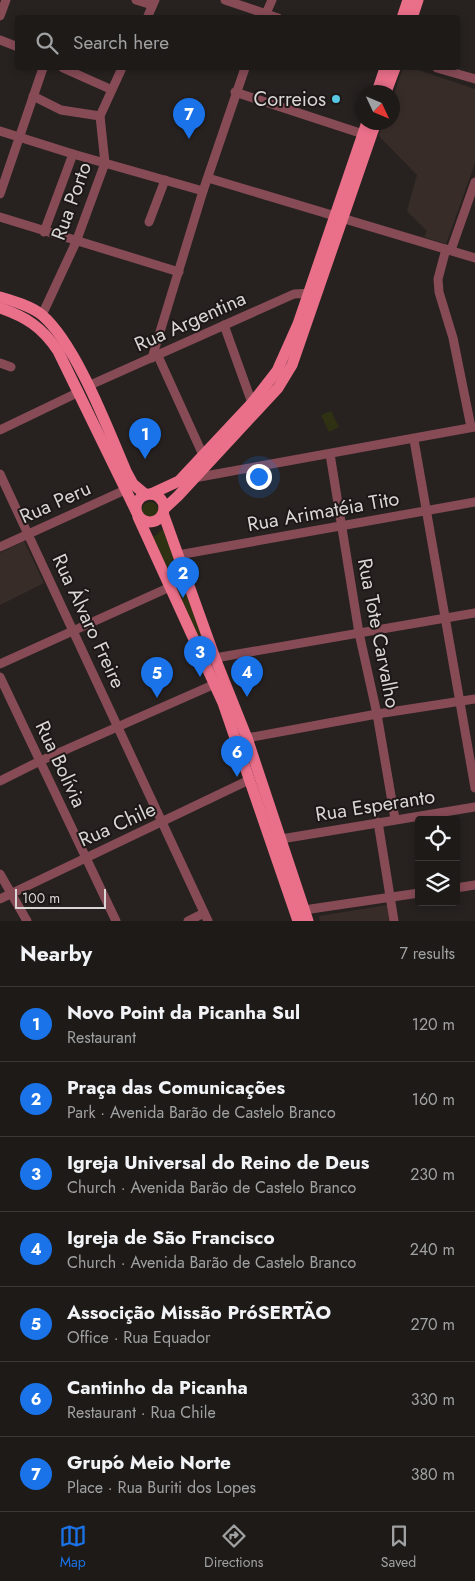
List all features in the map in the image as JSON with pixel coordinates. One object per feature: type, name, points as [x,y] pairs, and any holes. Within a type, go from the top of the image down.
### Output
[{"type":"main road","points":[[403,15],[408,0]]},
{"type":"main road","points":[[413,15],[418,0]]},
{"type":"main road","points":[[379,85],[384,70]]},
{"type":"main road","points":[[388,85],[393,70]]},
{"type":"main road","points":[[339,218],[364,130]]},
{"type":"main road","points":[[137,514],[139,499],[179,481],[252,403],[273,377],[284,357],[319,276],[373,130]]},
{"type":"main road","points":[[137,514],[145,522],[154,522],[285,377],[298,350],[312,293]]},
{"type":"main road","points":[[0,297],[30,308],[42,315],[67,344],[83,389],[125,490],[215,684],[238,743],[298,921]]},
{"type":"main road","points":[[0,308],[29,320],[49,337],[83,389],[133,484],[148,495],[159,498],[215,658],[248,738],[306,915]]},
{"type":"street","points":[[0,16],[6,0]]},
{"type":"street","points":[[136,0],[154,3],[148,15]]},
{"type":"street","points":[[225,0],[262,15]]},
{"type":"street","points":[[265,15],[272,0]]},
{"type":"street","points":[[0,40],[15,46]]},
{"type":"street","points":[[0,194],[42,70]]},
{"type":"street","points":[[68,70],[110,89]]},
{"type":"street","name":"Rua Porto","points":[[42,315],[76,242],[105,163],[100,116],[110,89],[121,70]]},
{"type":"street","points":[[203,455],[155,357],[178,272],[203,191],[235,92],[244,70]]},
{"type":"street","points":[[444,70],[475,79]]},
{"type":"street","points":[[235,92],[363,134]]},
{"type":"street","points":[[33,96],[61,110],[100,116]]},
{"type":"street","points":[[0,131],[203,191]]},
{"type":"street","points":[[44,232],[73,154]]},
{"type":"street","points":[[208,178],[475,258]]},
{"type":"street","points":[[149,222],[165,180]]},
{"type":"street","points":[[193,478],[414,440],[473,427],[453,338],[438,284],[448,250],[475,182]]},
{"type":"street","points":[[0,217],[178,272]]},
{"type":"street","name":"Rua Argentina","points":[[0,430],[83,389],[294,294],[312,293]]},
{"type":"street","points":[[224,325],[252,403]]},
{"type":"street","points":[[0,363],[11,367]]},
{"type":"street","points":[[414,440],[475,788]]},
{"type":"street","name":"Rua Tote Carvalho","points":[[330,454],[360,633],[377,714],[395,819]]},
{"type":"street","name":"Rua Álvaro Freire","points":[[0,474],[74,629],[206,917]]},
{"type":"street","name":"Rua Peru","points":[[0,547],[125,490]]},
{"type":"street","name":"Rua Arimatéia Tito","points":[[178,556],[475,502]]},
{"type":"street","points":[[0,664],[170,587]]},
{"type":"street","points":[[215,658],[475,613]]},
{"type":"street","name":"Rua Bolívia","points":[[0,676],[116,921]]},
{"type":"street","points":[[0,781],[40,761],[215,684]]},
{"type":"street","points":[[248,738],[377,714],[475,699]]},
{"type":"street","name":"Rua Chile","points":[[0,899],[249,780]]},
{"type":"street","name":"Rua Esperanto","points":[[281,839],[475,807]]},
{"type":"street","points":[[378,822],[394,921]]},
{"type":"street","points":[[0,874],[27,921]]},
{"type":"street","points":[[460,887],[475,884]]},
{"type":"street","points":[[306,915],[415,894]]},
{"type":"street","points":[[188,921],[206,917]]},
{"type":"shaded area","points":[[402,70],[418,70],[475,89],[475,163],[446,244],[424,237],[427,231],[407,211],[417,175],[379,136],[381,130],[400,130],[400,85],[397,85]]},
{"type":"shaded area","points":[[24,541],[44,583],[0,605],[0,553]]},
{"type":"shaded area","points":[[387,905],[389,921],[320,921],[319,916]]},
{"type":"green space","points":[[331,411],[339,427],[329,432],[321,415]]},
{"type":"green space","points":[[147,502],[153,502],[158,507],[156,516],[147,518],[142,513],[142,507]]},
{"type":"green space","points":[[164,528],[210,659],[211,669],[150,537],[155,536]]},
{"type":"place","name":"Correios","points":[[336,99]]},
{"type":"place","name":"Gruṕo Meio Norte","points":[[189,139]]},
{"type":"place","name":"Novo Point da Picanha Sul","points":[[145,459]]},
{"type":"place","name":"Praça das Comunicações","points":[[183,598]]},
{"type":"place","name":"Igreja Universal do Reino de Deus","points":[[200,677]]},
{"type":"place","name":"Igreja de São Francisco","points":[[247,697]]},
{"type":"place","name":"Associção Missão PróSERTÃO","points":[[157,698]]},
{"type":"place","name":"Cantinho da Picanha","points":[[237,777]]}]
